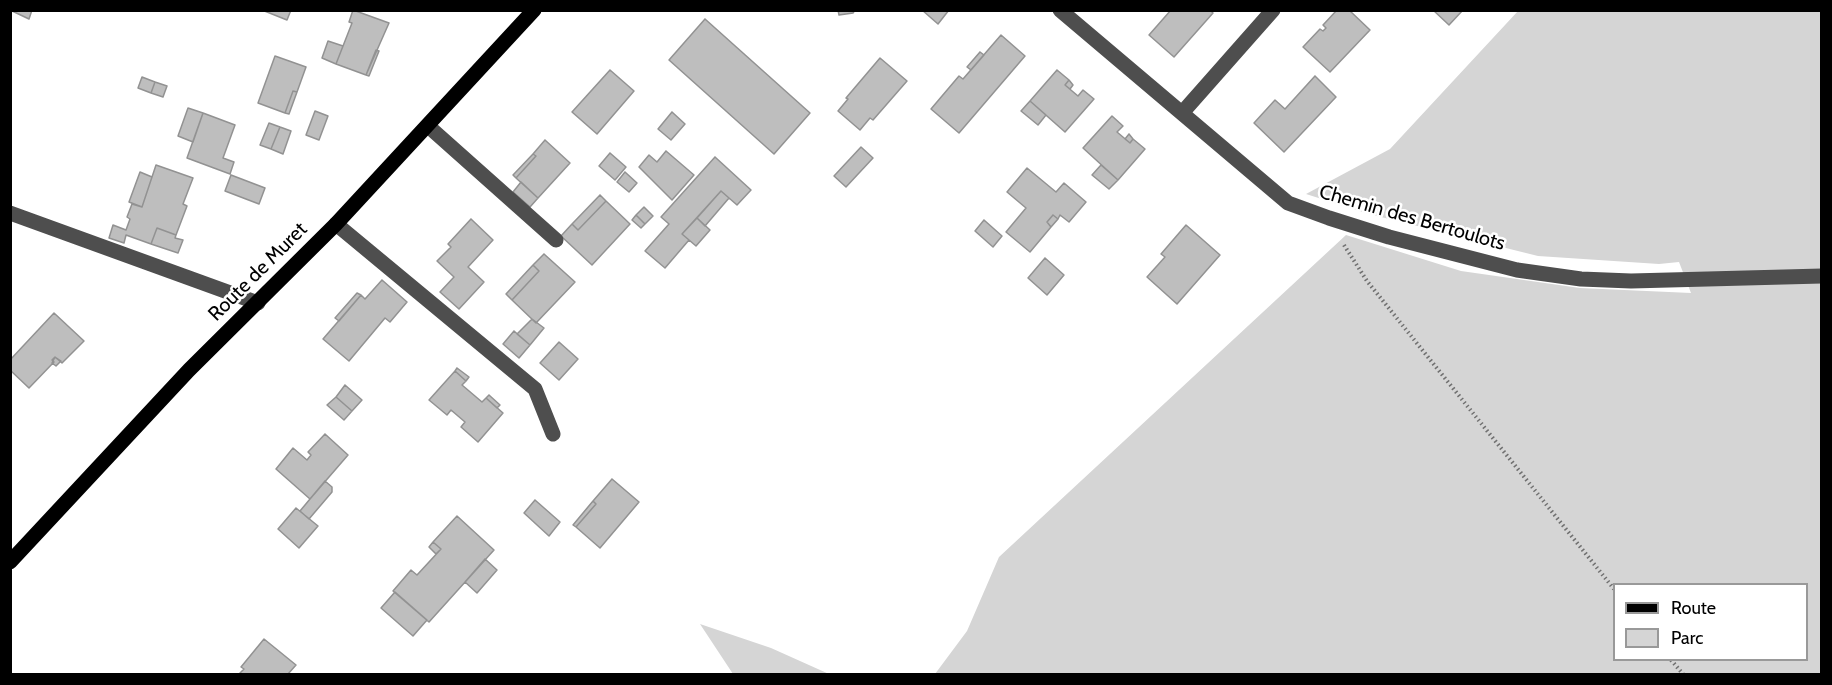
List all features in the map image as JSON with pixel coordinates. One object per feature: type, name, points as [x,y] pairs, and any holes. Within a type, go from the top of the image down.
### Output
[{"type":"main road","name":"Route de Muret","points":[[10,562],[189,370],[336,224],[534,10]]},
{"type":"street","name":"Chemin des Bertoulots","points":[[1060,10],[1288,203],[1329,218],[1389,237],[1517,270],[1581,279],[1631,281],[1821,276]]},
{"type":"street","points":[[1182,113],[1273,10]]},
{"type":"street","points":[[428,126],[556,240]]},
{"type":"street","points":[[10,213],[258,303]]},
{"type":"street","points":[[336,224],[535,389],[553,434]]},
{"type":"path","points":[[1329,218],[1367,281],[1613,589]]},
{"type":"path","points":[[1672,661],[1683,675]]},
{"type":"green space","points":[[1518,11],[1821,11],[1821,674],[935,674],[967,631],[999,557],[1346,235],[1461,271],[1580,288],[1691,293],[1679,262],[1659,264],[1538,256],[1369,214],[1306,194],[1390,149]]},
{"type":"green space","points":[[700,624],[771,648],[829,674],[733,674]]},
{"type":"building","points":[[10,10],[32,10],[29,19]]},
{"type":"building","points":[[262,10],[291,10],[287,20]]},
{"type":"building","points":[[353,10],[389,23],[366,75],[336,64],[352,23],[349,22]]},
{"type":"building","points":[[838,10],[855,10],[853,13],[839,15]]},
{"type":"building","points":[[922,10],[949,10],[938,24]]},
{"type":"building","points":[[1171,10],[1210,10],[1213,13],[1174,57],[1149,35]]},
{"type":"building","points":[[1337,10],[1349,10],[1370,30],[1330,72],[1303,47],[1320,29],[1323,31],[1326,28],[1323,25]]},
{"type":"building","points":[[1433,10],[1463,10],[1449,25]]},
{"type":"building","points":[[705,19],[810,113],[774,154],[669,60]]},
{"type":"building","points":[[1001,35],[1025,56],[959,133],[931,109],[959,76],[963,79]]},
{"type":"building","points":[[328,41],[343,46],[336,64],[322,58]]},
{"type":"building","points":[[376,50],[379,51],[369,76],[366,75]]},
{"type":"building","points":[[980,52],[984,55],[971,70],[967,67]]},
{"type":"building","points":[[275,56],[306,67],[297,92],[293,91],[285,113],[258,103]]},
{"type":"building","points":[[880,58],[907,81],[873,120],[870,118],[860,130],[838,111],[848,99],[846,98]]},
{"type":"building","points":[[610,70],[634,91],[597,134],[572,112]]},
{"type":"building","points":[[1057,70],[1069,80],[1065,85],[1078,96],[1083,90],[1094,99],[1065,132],[1030,101]]},
{"type":"building","points":[[1315,76],[1336,97],[1284,152],[1254,123],[1275,100],[1285,109]]},
{"type":"building","points":[[142,77],[155,82],[151,93],[138,88]]},
{"type":"building","points":[[1069,80],[1073,85],[1070,89],[1065,85]]},
{"type":"building","points":[[155,82],[167,86],[163,97],[151,93]]},
{"type":"building","points":[[293,91],[297,92],[289,114],[285,113]]},
{"type":"building","points":[[1030,101],[1046,115],[1038,125],[1021,111]]},
{"type":"building","points":[[188,108],[203,113],[193,142],[178,136]]},
{"type":"building","points":[[315,111],[328,116],[319,140],[306,135]]},
{"type":"building","points":[[672,112],[685,124],[671,140],[658,129]]},
{"type":"building","points":[[203,113],[235,125],[223,158],[234,162],[230,174],[187,158]]},
{"type":"building","points":[[1112,116],[1123,126],[1117,132],[1130,143],[1133,139],[1145,149],[1118,180],[1083,148]]},
{"type":"building","points":[[269,123],[280,127],[271,149],[260,145]]},
{"type":"building","points":[[280,127],[291,131],[283,154],[271,149]]},
{"type":"building","points":[[1129,134],[1133,139],[1130,143],[1125,139]]},
{"type":"building","points":[[545,140],[570,163],[538,198],[516,178],[536,156],[533,154]]},
{"type":"building","points":[[861,147],[873,158],[846,187],[834,176]]},
{"type":"building","points":[[666,151],[694,175],[672,200],[639,167],[649,155],[657,162]]},
{"type":"building","points":[[610,153],[626,167],[615,180],[599,166]]},
{"type":"building","points":[[533,154],[536,156],[516,178],[513,175]]},
{"type":"building","points":[[715,157],[751,190],[737,205],[721,191],[682,234],[689,240],[665,268],[645,251],[669,224],[661,217]]},
{"type":"building","points":[[156,165],[193,178],[183,204],[187,206],[176,235],[157,228],[151,244],[126,235],[124,243],[109,238],[113,225],[126,230],[130,219],[127,217],[132,204],[142,207]]},
{"type":"building","points":[[1101,165],[1118,180],[1109,189],[1092,175]]},
{"type":"building","points":[[1027,168],[1056,192],[1064,183],[1086,202],[1069,222],[1060,215],[1058,219],[1053,215],[1047,222],[1051,227],[1030,252],[1006,232],[1026,208],[1007,192]]},
{"type":"building","points":[[140,172],[152,177],[142,207],[129,202]]},
{"type":"building","points":[[625,172],[637,183],[629,192],[617,182]]},
{"type":"building","points":[[231,175],[265,188],[259,204],[225,191]]},
{"type":"building","points":[[521,182],[538,198],[530,207],[513,192]]},
{"type":"building","points":[[721,191],[729,198],[705,226],[697,218]]},
{"type":"building","points":[[600,195],[606,201],[578,230],[572,224]]},
{"type":"building","points":[[606,201],[630,224],[592,265],[561,236],[572,224],[578,230]]},
{"type":"building","points":[[644,207],[653,216],[645,224],[636,215]]},
{"type":"building","points":[[636,215],[645,224],[641,228],[632,220]]},
{"type":"building","points":[[1053,215],[1058,219],[1051,227],[1047,222]]},
{"type":"building","points":[[697,218],[710,230],[696,246],[682,234]]},
{"type":"building","points":[[471,219],[493,240],[468,267],[484,282],[459,309],[440,292],[454,277],[437,261],[451,247],[448,244]]},
{"type":"building","points":[[984,220],[1002,236],[993,247],[975,231]]},
{"type":"building","points":[[1186,225],[1220,255],[1177,304],[1147,277],[1165,257],[1161,254]]},
{"type":"building","points":[[157,228],[183,240],[178,253],[151,244]]},
{"type":"building","points":[[544,254],[575,282],[536,323],[512,300],[539,271],[533,265]]},
{"type":"building","points":[[1045,258],[1064,275],[1047,295],[1028,278]]},
{"type":"building","points":[[533,265],[539,271],[512,300],[506,294]]},
{"type":"building","points":[[382,280],[407,302],[390,322],[385,318],[349,361],[323,339],[361,295],[365,299]]},
{"type":"building","points":[[357,293],[361,295],[339,321],[335,318]]},
{"type":"building","points":[[54,313],[84,341],[62,363],[55,357],[52,360],[54,362],[29,388],[10,370],[10,360]]},
{"type":"building","points":[[532,319],[544,328],[530,345],[517,334]]},
{"type":"building","points":[[514,331],[530,345],[519,358],[503,344]]},
{"type":"building","points":[[559,342],[578,359],[559,380],[540,363]]},
{"type":"building","points":[[55,357],[61,361],[56,366],[52,363]]},
{"type":"building","points":[[457,368],[469,377],[466,381],[455,371]]},
{"type":"building","points":[[455,371],[466,381],[462,385],[482,402],[486,398],[503,413],[478,442],[461,427],[465,422],[451,410],[447,415],[429,400]]},
{"type":"building","points":[[345,385],[362,400],[352,411],[336,397]]},
{"type":"building","points":[[489,395],[500,405],[497,408],[486,398]]},
{"type":"building","points":[[336,397],[352,411],[344,420],[327,405]]},
{"type":"building","points":[[325,434],[348,455],[310,499],[276,469],[293,448],[307,460],[311,455],[308,452]]},
{"type":"building","points":[[612,479],[639,502],[600,548],[576,527],[596,504],[593,501]]},
{"type":"building","points":[[325,481],[332,487],[332,492],[309,519],[300,511]]},
{"type":"building","points":[[535,500],[560,522],[549,536],[524,513]]},
{"type":"building","points":[[593,501],[596,504],[576,527],[573,525]]},
{"type":"building","points":[[296,508],[318,526],[299,548],[278,529]]},
{"type":"building","points":[[457,516],[494,550],[429,622],[393,591],[411,570],[417,575],[441,549],[433,542]]},
{"type":"building","points":[[433,542],[441,549],[436,554],[429,547]]},
{"type":"building","points":[[485,559],[497,570],[477,593],[465,582]]},
{"type":"building","points":[[395,592],[427,620],[413,636],[381,608]]},
{"type":"building","points":[[264,639],[296,665],[288,674],[239,674],[244,669],[241,667]]}]
